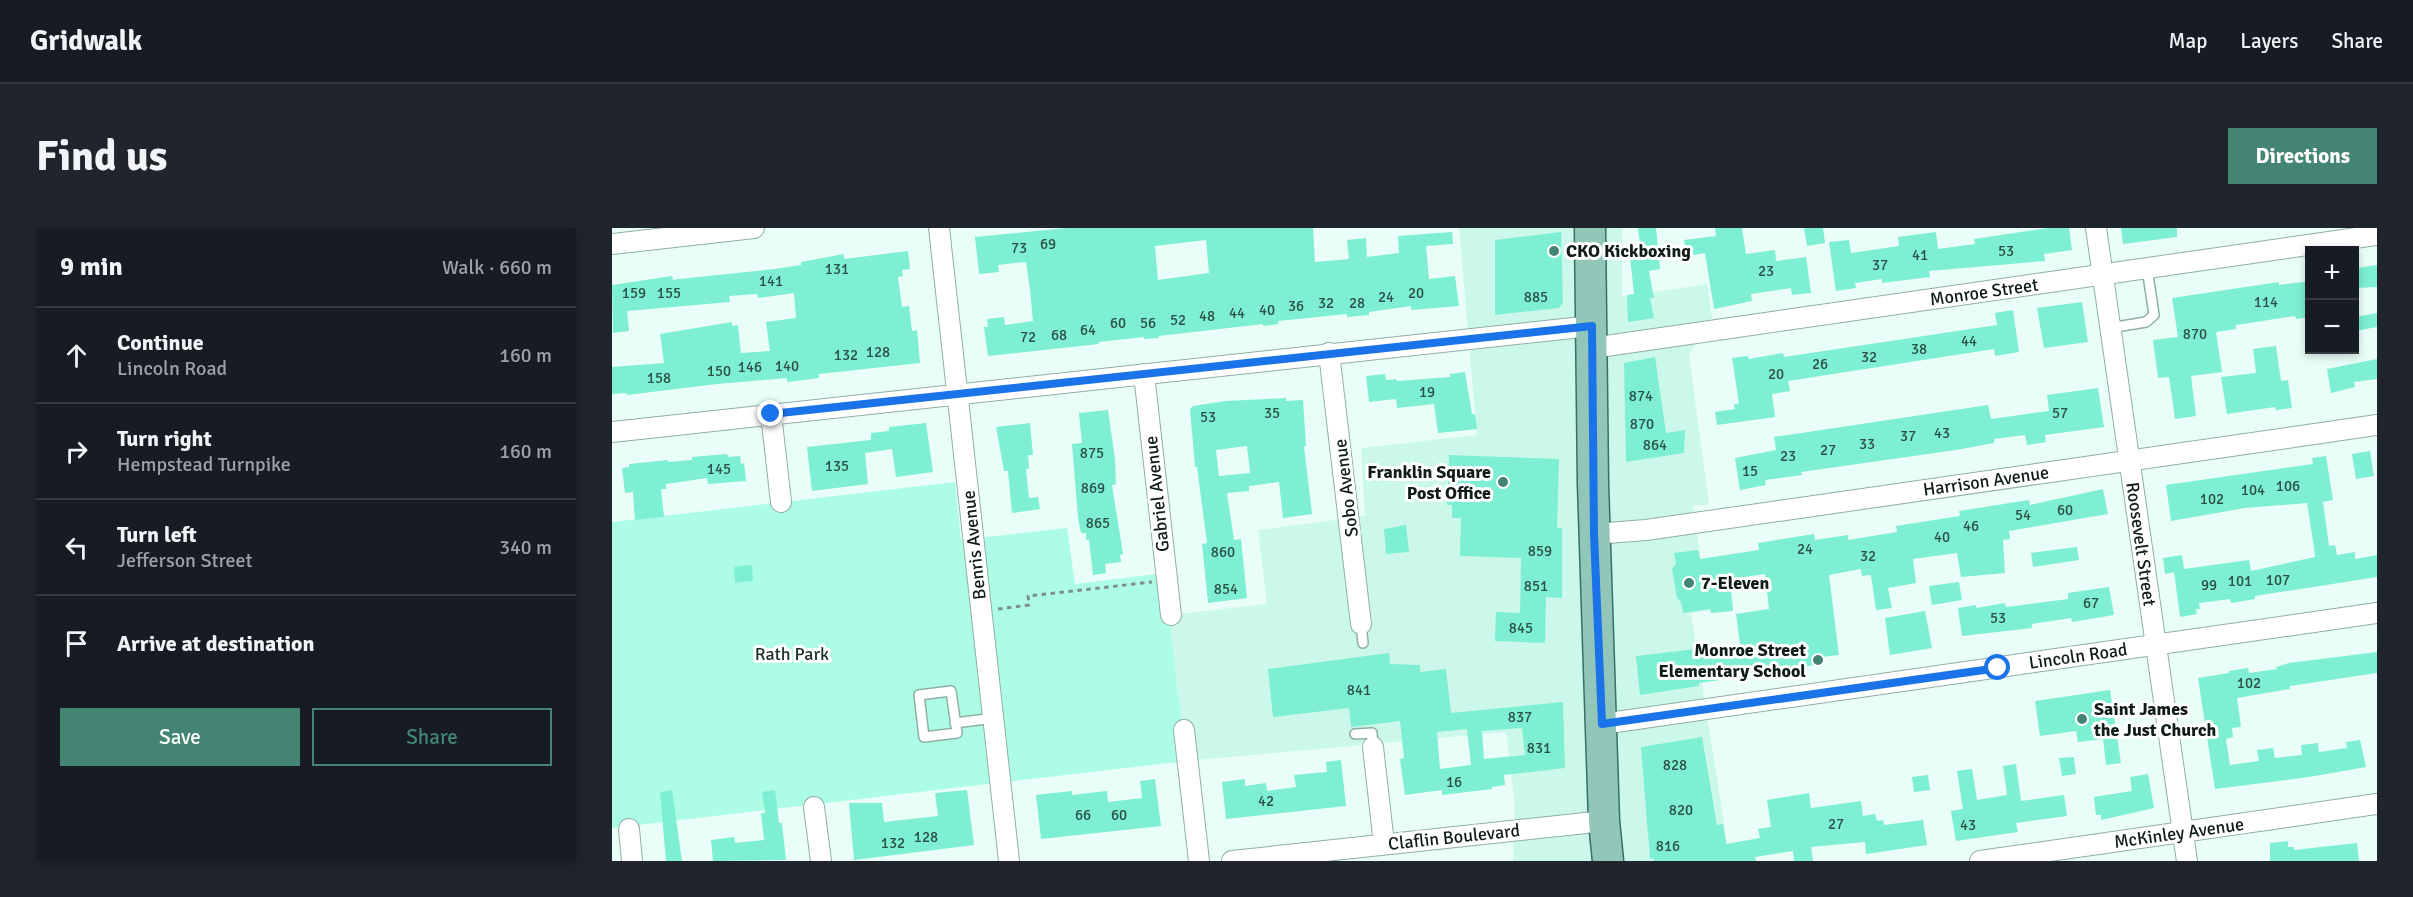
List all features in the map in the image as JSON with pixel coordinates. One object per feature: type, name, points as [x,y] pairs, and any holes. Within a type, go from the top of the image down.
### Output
[{"type":"main road","points":[[1590,228],[1594,534],[1604,821],[1608,861]]},
{"type":"street","points":[[612,244],[754,228]]},
{"type":"street","name":"Benris Avenue","points":[[939,228],[1009,861]]},
{"type":"street","name":"Roosevelt Street","points":[[2096,228],[2187,861]]},
{"type":"street","name":"Monroe Street","points":[[612,432],[1329,353],[1592,337],[2102,275],[2377,236]]},
{"type":"street","name":"Sobo Avenue","points":[[1329,353],[1362,633]]},
{"type":"street","name":"Gabriel Avenue","points":[[1144,374],[1171,615]]},
{"type":"street","points":[[771,414],[781,502]]},
{"type":"street","name":"Harrison Avenue","points":[[1594,534],[1654,528],[2377,425]]},
{"type":"street","name":"Lincoln Road","points":[[1602,724],[2377,613]]},
{"type":"street","points":[[1184,730],[1199,861]]},
{"type":"street","points":[[1373,747],[1384,844]]},
{"type":"street","name":"McKinley Avenue","points":[[1980,861],[2377,804]]},
{"type":"street","points":[[814,807],[820,861]]},
{"type":"street","name":"Claflin Boulevard","points":[[1232,861],[1604,821]]},
{"type":"street","points":[[629,829],[632,861]]},
{"type":"lane","points":[[2110,328],[2146,322],[2154,315],[2147,268]]},
{"type":"lane","points":[[951,691],[955,723],[957,733],[924,737],[919,695],[951,691]]},
{"type":"lane","points":[[955,723],[993,718]]},
{"type":"lane","points":[[1355,734],[1372,733],[1373,747]]},
{"type":"path","points":[[981,611],[1029,605],[1028,596],[1167,580]]},
{"type":"shaded area","points":[[1459,228],[1622,228],[1622,297],[1707,284],[1712,317],[1689,355],[1709,505],[1693,505],[1708,611],[1691,613],[1730,861],[1513,861],[1515,805],[1506,732],[1186,761],[1169,615],[1267,604],[1258,530],[1365,516],[1361,448],[1477,435]]},
{"type":"green space","name":"Rath Park","points":[[955,482],[961,540],[1067,528],[1075,584],[1164,573],[1186,761],[612,828],[612,522]]},
{"type":"building","points":[[1067,228],[1313,228],[1315,262],[1349,259],[1347,240],[1366,238],[1367,257],[1399,253],[1398,236],[1452,232],[1453,244],[1426,246],[1429,279],[1455,276],[1459,306],[1411,310],[1411,306],[1369,312],[1369,315],[1347,317],[1347,314],[1278,321],[1279,324],[1263,326],[1263,324],[1159,336],[1159,338],[1144,339],[1144,337],[988,356],[984,327],[988,327],[987,319],[1004,317],[1005,325],[1033,321],[1030,290],[1026,262],[998,265],[999,272],[979,274],[975,237]],"holes":[[[1206,240],[1209,273],[1158,280],[1155,246]]]},
{"type":"building","points":[[1638,228],[1656,228],[1660,269],[1649,271],[1654,298],[1650,298],[1654,318],[1628,322],[1627,295],[1634,294],[1630,256],[1641,254]]},
{"type":"building","points":[[1715,228],[1742,228],[1746,254],[1775,250],[1776,261],[1806,257],[1811,293],[1792,295],[1791,288],[1751,294],[1752,301],[1714,309],[1705,253],[1687,256],[1684,240],[1716,236]]},
{"type":"building","points":[[1804,228],[1823,228],[1825,243],[1807,246]]},
{"type":"building","points":[[2048,228],[2069,228],[2072,250],[2044,254],[2045,261],[1929,271],[1930,277],[1882,283],[1882,279],[1855,283],[1856,288],[1836,291],[1829,242],[1849,240],[1851,253],[1899,246],[1898,237],[1936,232],[1938,249],[1975,244],[1974,239]]},
{"type":"building","points":[[2121,228],[2177,228],[2177,237],[2123,244]]},
{"type":"building","points":[[1561,232],[1563,303],[1559,308],[1495,315],[1495,240]]},
{"type":"building","points":[[908,251],[910,269],[902,270],[903,276],[898,277],[902,307],[909,306],[912,331],[917,330],[920,363],[819,374],[819,378],[787,382],[787,378],[627,395],[627,393],[612,394],[612,367],[664,363],[660,334],[732,322],[732,326],[738,325],[741,353],[770,351],[766,322],[796,318],[794,293],[758,298],[757,294],[729,296],[730,302],[627,311],[629,331],[613,333],[612,285],[672,276],[673,280],[775,269],[844,254],[844,259]]},
{"type":"building","points":[[2377,265],[2377,287],[2359,288],[2359,268]]},
{"type":"building","points":[[2279,282],[2279,285],[2305,282],[2305,318],[2296,319],[2295,316],[2236,325],[2236,329],[2216,332],[2222,372],[2191,376],[2196,416],[2175,419],[2169,377],[2158,378],[2153,340],[2178,337],[2172,298]]},
{"type":"building","points":[[2082,302],[2088,342],[2044,348],[2037,308]]},
{"type":"building","points":[[2013,310],[2019,352],[1995,356],[1994,349],[1788,381],[1790,391],[1772,394],[1775,417],[1717,425],[1715,412],[1735,409],[1734,404],[1739,404],[1732,358],[1748,356],[1749,359],[1783,353],[1784,357],[1997,325],[1995,313]]},
{"type":"building","points":[[2377,313],[2377,327],[2359,330],[2359,316]]},
{"type":"building","points":[[2276,346],[2281,381],[2288,380],[2292,408],[2276,410],[2275,407],[2227,414],[2221,377],[2256,373],[2253,349]]},
{"type":"building","points":[[1655,357],[1666,433],[1685,430],[1684,453],[1626,462],[1624,363]]},
{"type":"building","points":[[2377,359],[2377,379],[2354,382],[2355,387],[2331,393],[2327,369]]},
{"type":"building","points":[[1465,372],[1472,414],[1475,414],[1477,429],[1438,433],[1434,404],[1397,408],[1396,399],[1369,402],[1366,376],[1385,374],[1386,380],[1396,379],[1397,381],[1450,377],[1450,374]]},
{"type":"building","points":[[2098,388],[2104,427],[2045,435],[2046,442],[2027,445],[2025,435],[1994,439],[1994,443],[1956,450],[1801,472],[1802,475],[1765,480],[1766,485],[1740,490],[1735,458],[1776,450],[1774,437],[1988,405],[1991,419],[2049,411],[2047,395]]},
{"type":"building","points":[[1286,398],[1286,401],[1303,400],[1306,446],[1304,446],[1312,514],[1283,518],[1279,482],[1249,486],[1249,491],[1227,493],[1234,540],[1241,539],[1247,598],[1208,603],[1202,544],[1207,543],[1197,467],[1195,467],[1190,409],[1193,406],[1226,401]],"holes":[[[1247,446],[1250,473],[1219,476],[1216,450]]]},
{"type":"building","points":[[1108,410],[1115,459],[1116,484],[1112,485],[1123,554],[1120,555],[1121,562],[1105,564],[1106,573],[1093,575],[1089,540],[1086,540],[1086,533],[1081,533],[1078,518],[1072,444],[1082,443],[1079,413]]},
{"type":"building","points":[[926,423],[933,472],[896,477],[892,449],[865,453],[868,484],[812,491],[807,447],[871,440],[871,433],[889,431],[889,427]]},
{"type":"building","points":[[1030,423],[1033,455],[1028,455],[1029,469],[1026,469],[1029,498],[1038,497],[1040,509],[1012,513],[1008,471],[1004,471],[996,427]]},
{"type":"building","points":[[2370,451],[2374,476],[2356,479],[2352,454]]},
{"type":"building","points":[[727,454],[728,457],[740,456],[741,464],[744,463],[746,481],[708,484],[707,478],[666,484],[666,489],[661,489],[664,517],[635,520],[633,492],[625,493],[622,468],[629,467],[629,464],[692,460],[692,457]]},
{"type":"building","points":[[1449,455],[1559,459],[1557,528],[1562,528],[1562,598],[1546,597],[1545,643],[1495,641],[1496,612],[1520,613],[1521,558],[1460,556],[1461,518],[1452,518],[1452,505],[1447,505]]},
{"type":"building","points":[[2326,456],[2333,500],[2323,502],[2329,546],[2335,545],[2337,555],[2355,552],[2355,559],[2377,555],[2377,577],[2255,596],[2255,599],[2231,603],[2230,599],[2199,603],[2200,609],[2196,609],[2197,614],[2180,617],[2174,572],[2165,574],[2163,558],[2182,555],[2184,569],[2249,560],[2251,571],[2315,557],[2307,503],[2245,508],[2171,521],[2166,485],[2313,464],[2312,458]]},
{"type":"building","points":[[2103,489],[2108,514],[2009,531],[2010,539],[2003,540],[2005,573],[1961,577],[1957,553],[1913,559],[1916,583],[1888,588],[1892,608],[1876,610],[1871,575],[1862,576],[1861,569],[1829,575],[1839,655],[1822,657],[1823,664],[1734,676],[1734,678],[1699,683],[1699,686],[1640,695],[1636,656],[1740,644],[1736,614],[1769,609],[1765,574],[1730,579],[1733,611],[1711,613],[1710,609],[1683,613],[1681,602],[1677,598],[1672,569],[1676,564],[1674,553],[1698,550],[1700,559],[1759,550],[1758,543],[1814,534],[1815,540],[1848,535],[1848,540],[1897,532],[1896,526],[1960,516],[1959,511],[2029,500],[2030,505]]},
{"type":"building","points":[[1406,525],[1409,552],[1386,554],[1384,529]]},
{"type":"building","points":[[2077,547],[2079,560],[2033,567],[2031,553]]},
{"type":"building","points":[[752,565],[753,581],[735,583],[734,567]]},
{"type":"building","points":[[1959,582],[1962,600],[1932,605],[1929,586]]},
{"type":"building","points":[[2109,587],[2114,615],[2072,622],[2071,618],[2032,624],[2032,628],[1962,636],[1958,608],[1976,605],[1976,608],[2005,603],[2006,607],[2068,599],[2068,593]]},
{"type":"building","points":[[1925,611],[1932,648],[1890,655],[1885,618]]},
{"type":"building","points":[[2377,652],[2377,673],[2290,686],[2290,689],[2237,698],[2241,727],[2232,728],[2233,737],[2226,739],[2230,765],[2259,761],[2257,750],[2273,748],[2275,758],[2302,755],[2301,745],[2318,743],[2319,752],[2347,748],[2346,742],[2360,740],[2366,767],[2215,789],[2198,678],[2248,668],[2249,673],[2277,669],[2276,667],[2289,663]]},
{"type":"building","points":[[1389,653],[1390,664],[1420,665],[1420,672],[1446,669],[1451,713],[1563,702],[1565,768],[1504,775],[1505,785],[1492,787],[1492,789],[1442,795],[1442,790],[1405,795],[1400,759],[1404,758],[1400,721],[1351,727],[1349,708],[1273,717],[1268,669]],"holes":[[[1522,728],[1525,755],[1484,759],[1482,731]],[[1467,729],[1471,765],[1440,769],[1437,732]]]},
{"type":"building","points":[[2110,690],[2121,763],[2106,765],[2103,739],[2078,742],[2076,731],[2040,736],[2035,701]]},
{"type":"building","points":[[1702,737],[1717,825],[1723,824],[1726,844],[1760,838],[1758,829],[1771,827],[1767,800],[1809,793],[1811,808],[1861,801],[1863,816],[1875,814],[1877,821],[1883,820],[1884,825],[1923,820],[1927,845],[1866,854],[1865,842],[1811,847],[1813,861],[1794,861],[1793,851],[1755,857],[1756,861],[1654,861],[1654,858],[1650,859],[1641,747]]},
{"type":"building","points":[[2074,757],[2076,774],[2062,776],[2059,758]]},
{"type":"building","points":[[1341,760],[1346,806],[1226,819],[1222,782],[1245,779],[1245,786],[1266,783],[1267,791],[1296,787],[1294,775],[1327,772],[1326,762]]},
{"type":"building","points":[[2016,764],[2021,801],[2064,795],[2067,816],[2016,823],[2018,832],[1956,841],[1951,811],[1963,809],[1957,771],[1972,769],[1977,800],[2007,795],[2003,766]]},
{"type":"building","points":[[2148,774],[2154,808],[2101,820],[2101,815],[2096,815],[2094,797],[2132,791],[2130,777]]},
{"type":"building","points":[[1928,775],[1930,790],[1914,792],[1912,777]]},
{"type":"building","points":[[1155,779],[1161,826],[1041,839],[1036,795],[1072,791],[1072,795],[1107,791],[1108,802],[1142,798],[1140,781]]},
{"type":"building","points":[[672,790],[682,861],[666,861],[660,792]]},
{"type":"building","points":[[775,790],[786,860],[713,861],[711,840],[734,837],[735,843],[764,840],[761,813],[765,813],[762,792]]},
{"type":"building","points":[[967,790],[974,845],[854,860],[849,803],[882,803],[884,822],[938,816],[935,793]]},
{"type":"building","points":[[2288,841],[2288,847],[2294,847],[2294,850],[2357,843],[2359,861],[2270,861],[2270,843]]},
{"type":"place","name":"CKO Kickboxing","points":[[1554,251]]},
{"type":"place","name":"Franklin Square Post Office","points":[[1503,482]]},
{"type":"place","name":"7-Eleven","points":[[1689,583]]},
{"type":"place","name":"Monroe Street Elementary School","points":[[1818,660]]},
{"type":"place","name":"Saint James the Just Church","points":[[2082,719]]},
{"type":"route","points":[[771,414],[1592,326],[1594,534],[1602,724],[1998,668]]}]
